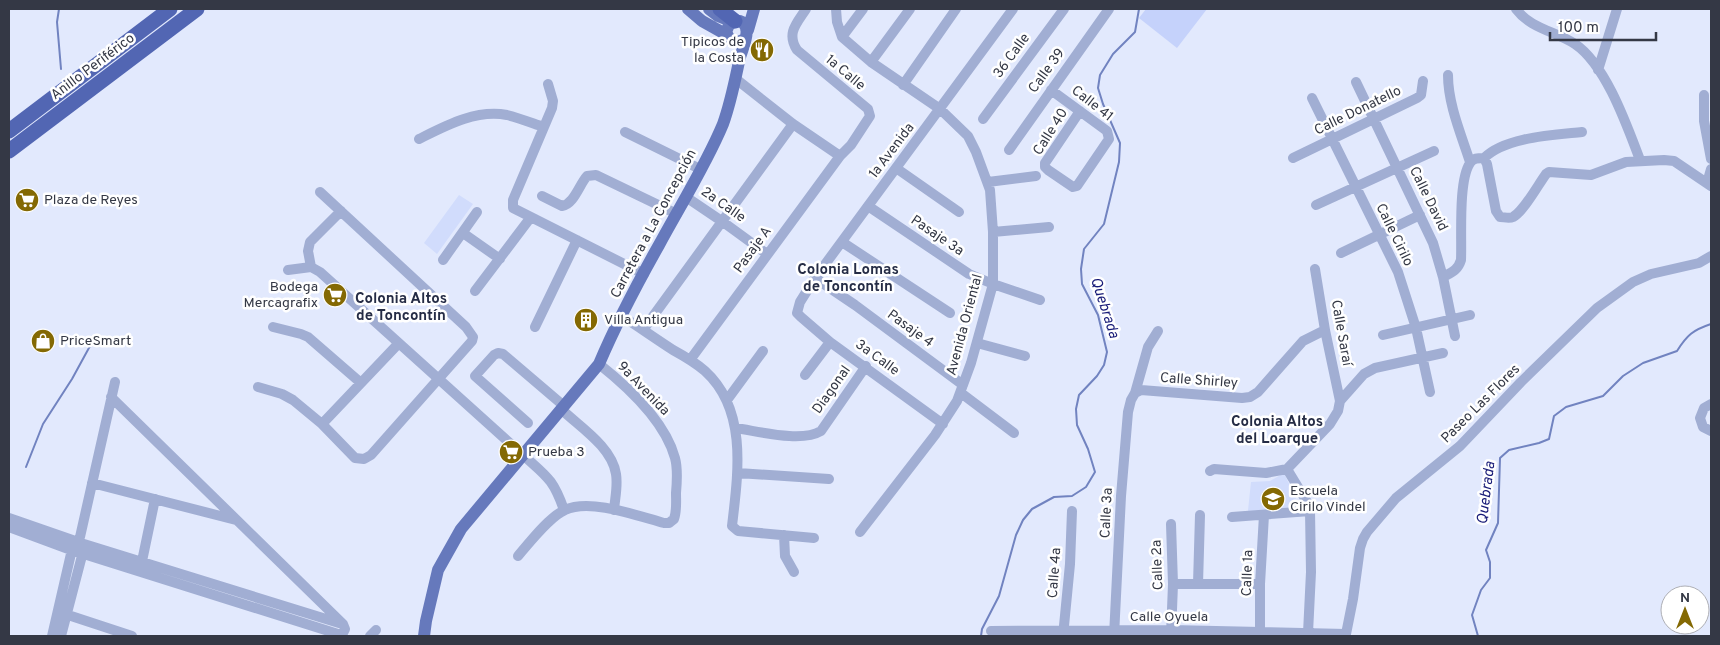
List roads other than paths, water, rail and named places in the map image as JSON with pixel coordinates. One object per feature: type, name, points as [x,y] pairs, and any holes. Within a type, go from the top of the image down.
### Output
[{"type":"highway","name":"Anillo Periférico","points":[[9,131],[170,9]]},
{"type":"highway","name":"Anillo Periférico","points":[[9,151],[197,9]]},
{"type":"highway","points":[[720,9],[740,26]]},
{"type":"main road","points":[[688,9],[702,21],[738,42],[740,26],[750,9]]},
{"type":"main road","points":[[709,9],[718,16],[740,26]]},
{"type":"main road","points":[[728,37],[727,27],[740,26],[754,9]]},
{"type":"main road","name":"Carretera a La Concepción","points":[[424,636],[438,570],[447,552],[461,529],[599,364],[622,316],[686,197],[722,125],[731,101],[737,73],[740,26]]},
{"type":"main road","name":"Carretera a La Concepción","points":[[728,37],[737,73]]},
{"type":"street","name":"1a Calle","points":[[806,9],[793,30],[792,43],[797,50],[870,112],[870,116],[851,145],[840,156]]},
{"type":"street","points":[[836,9],[837,22],[842,37]]},
{"type":"street","points":[[842,37],[863,9]]},
{"type":"street","points":[[871,62],[910,9]]},
{"type":"street","points":[[903,85],[956,9]]},
{"type":"street","name":"1a Avenida","points":[[797,312],[800,302],[815,278],[1014,9]]},
{"type":"street","name":"36 Calle","points":[[983,119],[1064,9]]},
{"type":"street","name":"Calle 39","points":[[1009,150],[1109,9]]},
{"type":"street","points":[[1516,9],[1530,23],[1567,39],[1588,56],[1619,105],[1640,160]]},
{"type":"street","points":[[1598,70],[1617,9]]},
{"type":"street","name":"Avenida Oriental","points":[[842,37],[871,62],[940,109],[968,136],[988,182],[993,232],[993,284],[962,389],[943,424],[860,532]]},
{"type":"street","points":[[737,73],[793,124],[840,156]]},
{"type":"street","points":[[1443,277],[1454,272],[1459,267],[1461,260],[1463,189],[1470,162],[1452,106],[1448,75]]},
{"type":"street","name":"Calle Donatello","points":[[1293,158],[1416,98],[1421,95],[1423,81]]},
{"type":"street","name":"Calle David","points":[[1356,82],[1433,243],[1443,277],[1455,336]]},
{"type":"street","points":[[548,84],[553,101],[550,117],[512,203],[515,210],[644,274]]},
{"type":"street","name":"Calle 41","points":[[1045,168],[1068,185],[1077,186],[1109,139],[1107,131],[1051,90]]},
{"type":"street","points":[[1704,95],[1704,121],[1709,136],[1711,159]]},
{"type":"street","name":"Calle Cirilo","points":[[1312,98],[1398,272],[1416,328],[1430,392]]},
{"type":"street","name":"Calle 40","points":[[1045,168],[1045,164],[1080,111]]},
{"type":"street","points":[[419,139],[449,124],[473,116],[490,114],[508,115],[544,127]]},
{"type":"street","points":[[643,330],[793,124]]},
{"type":"street","points":[[625,132],[700,169]]},
{"type":"street","points":[[1470,162],[1475,159],[1484,158],[1496,149],[1533,137],[1582,132]]},
{"type":"street","points":[[1316,205],[1434,151]]},
{"type":"street","name":"Pasaje A","points":[[690,360],[840,156]]},
{"type":"street","points":[[1484,158],[1487,164],[1496,212],[1500,217],[1507,218],[1513,217],[1521,209],[1549,172],[1592,174],[1626,162],[1640,160],[1674,161],[1709,184],[1711,169]]},
{"type":"street","points":[[896,168],[959,212]]},
{"type":"street","points":[[542,196],[562,206],[566,206],[570,203],[587,176],[596,175],[677,214]]},
{"type":"street","points":[[988,182],[1036,176]]},
{"type":"street","points":[[258,387],[282,394],[322,424],[355,458],[367,458],[470,344],[473,337],[320,192]]},
{"type":"street","name":"2a Calle","points":[[686,197],[767,254]]},
{"type":"street","name":"Pasaje 3a","points":[[868,206],[969,274],[1040,300]]},
{"type":"street","points":[[311,267],[308,251],[310,242],[341,212]]},
{"type":"street","points":[[443,260],[477,212]]},
{"type":"street","points":[[1340,253],[1420,214]]},
{"type":"street","points":[[475,291],[531,217]]},
{"type":"street","points":[[993,232],[1049,227]]},
{"type":"street","points":[[463,233],[500,259]]},
{"type":"street","points":[[535,327],[577,240]]},
{"type":"street","points":[[842,242],[950,313]]},
{"type":"street","name":"Paseo Las Flores","points":[[1346,634],[1362,539],[1396,498],[1460,446],[1521,382],[1597,308],[1633,282],[1651,274],[1699,263],[1711,256]]},
{"type":"street","points":[[288,270],[311,267],[320,272],[546,474],[552,482],[564,510]]},
{"type":"street","name":"Calle Saraí","points":[[1315,269],[1325,330],[1340,401]]},
{"type":"street","name":"Pasaje 4","points":[[815,278],[855,306],[962,389],[1014,433]]},
{"type":"street","name":"3a Calle","points":[[797,312],[830,342],[866,366],[943,424]]},
{"type":"street","points":[[1383,335],[1470,315]]},
{"type":"street","points":[[622,316],[704,370],[718,385],[727,400],[734,428],[738,473],[732,526],[734,529],[738,531],[814,538]]},
{"type":"street","points":[[273,326],[308,337],[361,383]]},
{"type":"street","name":"Calle 3a","points":[[1114,634],[1121,496],[1128,412],[1136,393],[1148,347],[1158,330]]},
{"type":"street","name":"Calle Shirley","points":[[1136,393],[1142,390],[1230,398],[1250,397],[1258,392],[1303,341],[1325,330]]},
{"type":"street","points":[[805,375],[830,342]]},
{"type":"street","points":[[977,342],[1025,356]]},
{"type":"street","points":[[322,424],[399,343]]},
{"type":"street","points":[[727,400],[763,351]]},
{"type":"street","points":[[475,376],[494,355],[498,353],[503,354],[562,407],[603,448],[611,460],[616,473],[617,488],[614,510],[589,507],[564,510],[545,526],[518,556]]},
{"type":"street","points":[[1210,471],[1214,469],[1266,472],[1287,468],[1330,424],[1338,411],[1340,401],[1364,374],[1375,368],[1442,353]]},
{"type":"street","name":"9a Avenida","points":[[599,364],[641,403],[660,426],[676,460],[675,515],[672,522],[664,523],[614,510]]},
{"type":"street","name":"Diagonal","points":[[734,428],[805,437],[813,435],[821,431],[866,366]]},
{"type":"street","points":[[467,368],[528,423]]},
{"type":"street","points":[[61,636],[62,614],[115,382]]},
{"type":"street","points":[[9,518],[78,545],[338,634],[343,633],[345,629],[343,624],[111,397]]},
{"type":"street","points":[[1711,404],[1704,408],[1700,418],[1703,427],[1711,431]]},
{"type":"street","points":[[1287,468],[1307,502],[1310,511],[1314,634]]},
{"type":"street","points":[[738,473],[829,480]]},
{"type":"street","points":[[92,483],[237,520]]},
{"type":"street","points":[[141,566],[155,499]]},
{"type":"street","name":"Calle 4a","points":[[1063,634],[1070,564],[1072,511]]},
{"type":"street","points":[[1232,517],[1310,511]]},
{"type":"street","points":[[1198,584],[1200,515]]},
{"type":"street","name":"Calle 1a","points":[[1264,515],[1260,584],[1266,633]]},
{"type":"street","name":"Calle 2a","points":[[1171,524],[1173,584],[1171,633]]},
{"type":"street","points":[[9,527],[78,545]]},
{"type":"street","points":[[784,535],[785,556],[794,572]]},
{"type":"street","points":[[1173,584],[1260,584]]},
{"type":"street","points":[[52,636],[62,614]]},
{"type":"street","points":[[62,614],[132,636]]},
{"type":"street","name":"Calle Oyuela","points":[[991,630],[1063,634],[1346,634]]},
{"type":"waterway","points":[[59,9],[57,22],[61,69]]},
{"type":"waterway","name":"Quebrada","points":[[981,636],[982,629],[999,596],[1016,535],[1023,520],[1032,509],[1054,497],[1072,496],[1086,487],[1095,472],[1088,449],[1077,425],[1076,409],[1079,395],[1097,376],[1104,365],[1107,352],[1098,315],[1082,284],[1081,269],[1084,249],[1104,224],[1119,162],[1120,143],[1098,88],[1100,75],[1113,54],[1135,32],[1139,9]]},
{"type":"waterway","name":"Quebrada","points":[[1478,636],[1472,615],[1481,590],[1490,578],[1490,562],[1486,550],[1498,523],[1500,458],[1509,450],[1549,439],[1554,416],[1566,407],[1603,396],[1623,376],[1643,363],[1677,351],[1691,334],[1711,324]]},
{"type":"waterway","points":[[26,467],[43,424],[72,379],[90,346]]},
{"type":"place","name":"Tipicos de la Costa","points":[[762,50]]},
{"type":"place","name":"Plaza de Reyes","points":[[27,200]]},
{"type":"place","name":"Bodega Mercagrafix","points":[[335,295]]},
{"type":"place","name":"Villa Antigua","points":[[586,320]]},
{"type":"place","name":"PriceSmart","points":[[43,341]]},
{"type":"place","name":"Prueba 3","points":[[511,452]]},
{"type":"place","name":"Escuela Cirilo Vindel","points":[[1273,499]]},
{"type":"district","name":"Colonia Lomas de Toncontín","points":[[848,278]]},
{"type":"district","name":"Colonia Altos de Toncontín","points":[[401,308]]},
{"type":"district","name":"Colonia Altos del Loarque","points":[[1277,430]]}]
